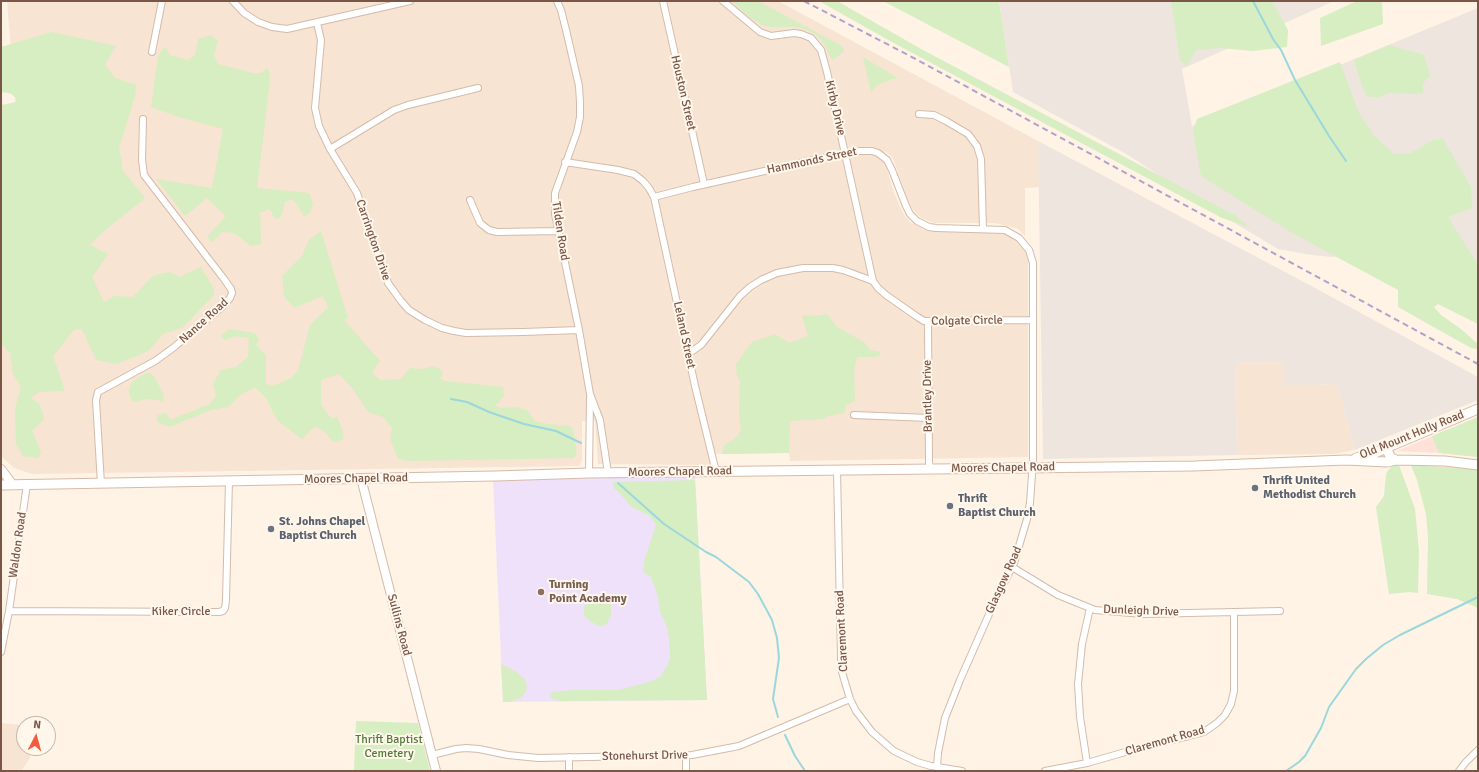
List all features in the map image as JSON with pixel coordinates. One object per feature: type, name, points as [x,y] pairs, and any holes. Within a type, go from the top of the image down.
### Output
[{"type":"main road","name":"Old Mount Holly Road","points":[[1346,460],[1366,456],[1478,409]]},
{"type":"main road","points":[[1386,448],[1391,458],[1396,460]]},
{"type":"main road","name":"Moores Chapel Road","points":[[1,485],[589,473],[1233,465],[1346,460]]},
{"type":"main road","points":[[1346,460],[1387,462],[1396,460],[1445,461],[1478,465]]},
{"type":"street","points":[[152,52],[162,1]]},
{"type":"street","points":[[233,1],[244,13],[258,22],[267,26],[287,29],[410,1]]},
{"type":"street","name":"Tilden Road","points":[[557,1],[562,10],[579,86],[580,117],[577,132],[558,182],[554,198],[555,214],[579,330],[590,394],[600,420],[608,473]]},
{"type":"street","name":"Houston Street","points":[[663,1],[704,184]]},
{"type":"street","name":"Kirby Drive","points":[[723,1],[760,32],[771,36],[794,33],[801,34],[811,38],[819,46],[824,58],[873,281]]},
{"type":"street","name":"Carrington Drive","points":[[317,23],[321,40],[316,108],[319,126],[330,149],[361,201],[388,283],[401,301],[416,315],[442,328],[466,332],[579,330]]},
{"type":"street","points":[[330,149],[394,110],[408,105],[478,88]]},
{"type":"street","points":[[919,114],[934,115],[946,121],[968,134],[977,146],[981,159],[983,229]]},
{"type":"street","name":"Nance Road","points":[[101,484],[96,400],[98,392],[155,361],[174,348],[222,306],[230,298],[232,293],[224,279],[144,175],[142,160],[143,119]]},
{"type":"street","name":"Hammonds Street","points":[[654,197],[704,184],[865,151],[878,153],[884,156],[892,170],[910,214],[921,224],[936,228],[998,229],[1010,232],[1025,243]]},
{"type":"street","points":[[565,162],[634,174],[643,181],[654,197]]},
{"type":"street","name":"Leland Street","points":[[654,197],[688,354],[716,472]]},
{"type":"street","points":[[470,200],[480,223],[489,230],[497,232],[558,231]]},
{"type":"street","name":"Glasgow Road","points":[[937,767],[941,735],[951,702],[994,603],[1012,567],[1019,548],[1030,503],[1032,468],[1033,263],[1032,256],[1025,243]]},
{"type":"street","name":"Colgate Circle","points":[[688,354],[701,345],[740,296],[750,287],[770,275],[790,269],[820,267],[844,270],[873,281],[886,295],[916,316],[928,321],[1033,320]]},
{"type":"street","name":"Brantley Drive","points":[[928,321],[929,463],[931,469]]},
{"type":"street","name":"Tilden Road","points":[[589,473],[590,394]]},
{"type":"street","points":[[854,415],[929,418]]},
{"type":"street","points":[[1,469],[13,485]]},
{"type":"street","name":"Claremont Road","points":[[837,470],[841,658],[842,672],[850,699],[863,721],[872,732],[888,746],[912,760],[937,767],[962,771]]},
{"type":"street","name":"Sullins Road","points":[[361,478],[436,771]]},
{"type":"street","name":"Kiker Circle","points":[[8,611],[223,611],[226,600],[229,481]]},
{"type":"street","name":"Waldon Road","points":[[1,652],[27,484]]},
{"type":"street","name":"Dunleigh Drive","points":[[1012,567],[1058,595],[1090,608],[1114,612],[1143,614],[1280,611]]},
{"type":"street","points":[[1087,763],[1080,717],[1078,684],[1082,644],[1090,608]]},
{"type":"street","name":"Claremont Road","points":[[1045,771],[1087,763],[1204,732],[1221,719],[1231,704],[1234,691],[1234,612]]},
{"type":"street","name":"Stonehurst Drive","points":[[432,755],[466,748],[524,757],[686,756],[708,753],[738,746],[850,699]]},
{"type":"street","points":[[1459,771],[1478,750]]},
{"type":"street","points":[[686,756],[686,771]]},
{"type":"street","points":[[568,757],[569,771]]},
{"type":"shaded area","points":[[7,1],[778,1],[1038,141],[1039,187],[1025,188],[1025,236],[1018,229],[995,223],[934,223],[921,218],[910,206],[894,161],[885,151],[886,166],[894,193],[903,213],[910,222],[924,229],[938,231],[987,231],[1009,234],[1022,244],[1028,259],[1028,457],[790,461],[789,453],[709,454],[711,465],[598,464],[595,421],[582,421],[582,460],[580,465],[577,466],[32,474],[14,468],[1,456],[1,270],[28,257]]},
{"type":"shaded area","points":[[999,1],[1334,1],[1182,69],[1192,126],[1478,8],[1478,271],[1350,255],[1332,257],[1312,255],[1278,249],[1203,204],[1128,155],[1013,92]]},
{"type":"shaded area","points":[[1038,141],[1317,289],[1478,377],[1478,400],[1355,450],[1337,384],[1284,386],[1282,362],[1235,363],[1237,455],[1043,459]]},
{"type":"shaded area","points":[[1283,362],[1284,386],[1337,384],[1355,450],[1333,454],[1237,455],[1235,363]]},
{"type":"shaded area","points":[[1478,417],[1478,457],[1441,453],[1397,451]]},
{"type":"shaded area","points":[[695,476],[707,700],[503,702],[493,480]]},
{"type":"shaded area","points":[[1,723],[16,725],[16,756],[30,756],[30,758],[21,771],[1,771]]},
{"type":"green space","points":[[732,1],[758,1],[842,46],[844,51],[833,60],[818,36],[797,27],[771,27],[761,25],[747,15]]},
{"type":"green space","points":[[819,1],[837,1],[923,50],[1236,216],[1249,227],[1222,218],[890,41]]},
{"type":"green space","points":[[883,1],[999,1],[1009,67]]},
{"type":"green space","points":[[1171,1],[1272,1],[1288,30],[1287,47],[1253,51],[1220,48],[1196,50],[1187,66],[1180,60]]},
{"type":"green space","points":[[1357,1],[1382,1],[1383,24],[1321,46],[1320,18]]},
{"type":"green space","points":[[52,32],[116,46],[105,65],[115,78],[136,85],[135,96],[119,148],[123,171],[145,198],[105,230],[90,245],[108,254],[92,277],[104,302],[115,296],[133,297],[154,275],[170,272],[179,277],[201,267],[214,289],[214,295],[182,328],[163,334],[148,351],[117,364],[96,360],[82,329],[74,330],[53,356],[65,391],[39,392],[31,398],[40,405],[44,419],[32,431],[41,452],[38,458],[23,456],[16,444],[15,409],[21,386],[13,374],[10,353],[1,343],[1,105],[16,102],[16,98],[11,94],[4,92],[1,93],[1,47]]},
{"type":"green space","points":[[210,35],[218,41],[214,56],[218,64],[253,73],[261,73],[267,68],[269,71],[270,80],[257,188],[309,193],[313,204],[310,212],[304,217],[292,199],[285,202],[281,217],[275,219],[270,209],[260,213],[261,244],[251,246],[234,233],[222,232],[212,242],[207,237],[226,216],[207,198],[185,216],[156,179],[212,188],[223,129],[179,117],[151,107],[158,56],[164,48],[167,49],[170,55],[188,60],[195,55],[198,39]]},
{"type":"green space","points":[[1389,45],[1424,55],[1430,76],[1423,83],[1423,93],[1390,93],[1379,97],[1367,97],[1354,60]]},
{"type":"green space","points":[[863,57],[897,79],[877,85],[871,93]]},
{"type":"green space","points":[[1340,62],[1359,113],[1374,136],[1394,154],[1411,153],[1433,140],[1443,139],[1471,187],[1472,208],[1448,217],[1478,265],[1478,324],[1438,304],[1434,307],[1441,315],[1461,329],[1478,344],[1478,349],[1471,348],[1398,307],[1398,290],[1294,234],[1201,176],[1193,131],[1197,119]]},
{"type":"green space","points":[[321,231],[348,318],[344,320],[380,360],[372,373],[380,380],[401,379],[410,368],[424,369],[432,366],[440,369],[443,374],[440,378],[444,381],[503,387],[504,396],[495,406],[502,408],[516,407],[528,411],[535,421],[570,426],[573,430],[577,452],[574,458],[408,461],[398,459],[390,438],[392,428],[383,417],[368,412],[353,389],[339,374],[321,380],[321,405],[331,418],[337,417],[344,439],[333,442],[325,432],[315,426],[302,439],[277,420],[266,398],[255,387],[240,395],[228,407],[211,410],[169,427],[157,422],[157,415],[166,413],[170,420],[210,404],[216,396],[213,384],[221,370],[236,367],[248,357],[249,338],[235,336],[226,340],[220,336],[229,329],[254,333],[259,338],[256,346],[266,355],[266,384],[273,386],[291,378],[298,371],[310,325],[328,307],[323,296],[294,308],[284,296],[282,276],[302,256],[309,240]]},
{"type":"green space","points":[[827,314],[837,327],[864,342],[870,350],[881,352],[880,355],[876,357],[857,357],[854,372],[855,401],[846,405],[844,413],[828,416],[823,419],[790,421],[789,453],[722,454],[724,446],[737,437],[741,429],[739,415],[740,381],[737,376],[736,364],[752,342],[775,334],[789,343],[808,336],[802,315],[815,316]]},
{"type":"green space","points":[[149,373],[153,375],[164,396],[163,401],[147,399],[134,402],[130,397],[129,388],[132,382],[144,374]]},
{"type":"green space","points":[[1478,417],[1478,457],[1439,453],[1432,436]]},
{"type":"green space","points":[[1393,465],[1399,465],[1415,509],[1419,551],[1418,593],[1410,592],[1389,594],[1376,507],[1384,496],[1386,474]]},
{"type":"green space","points":[[1411,465],[1478,469],[1478,608],[1457,599],[1427,594],[1428,538],[1426,514],[1417,480]]},
{"type":"green space","points":[[695,480],[707,700],[560,701],[551,698],[550,695],[552,692],[573,690],[619,690],[652,681],[661,676],[670,658],[669,638],[651,577],[643,572],[644,561],[656,525],[650,516],[630,506],[613,487],[613,482]]},
{"type":"green space","points":[[607,601],[611,605],[611,616],[606,625],[598,626],[587,619],[584,614],[584,606]]},
{"type":"green space","points":[[501,664],[515,671],[525,679],[527,687],[525,693],[520,698],[511,702],[503,702]]},
{"type":"green space","name":"Thrift Baptist Cemetery","points":[[356,721],[418,723],[430,771],[354,770]]},
{"type":"waterway","points":[[1253,1],[1273,39],[1281,50],[1295,80],[1346,161]]},
{"type":"waterway","points":[[451,399],[467,402],[489,412],[524,424],[556,431],[581,443]]},
{"type":"waterway","points":[[618,483],[664,524],[716,557],[749,582],[758,594],[772,620],[777,638],[779,658],[773,699],[778,717]]},
{"type":"waterway","points":[[1286,771],[1305,756],[1321,728],[1329,707],[1356,669],[1366,659],[1383,645],[1400,635],[1478,597]]},
{"type":"waterway","points":[[785,735],[795,756],[805,771]]},
{"type":"railway","points":[[804,1],[910,56],[1478,364]]},
{"type":"place","name":"Thrift United Methodist Church","points":[[1255,488]]},
{"type":"place","name":"Thrift Baptist Church","points":[[950,506]]},
{"type":"place","name":"St. Johns Chapel Baptist Church","points":[[271,529]]},
{"type":"place","name":"Turning Point Academy","points":[[541,592]]}]
